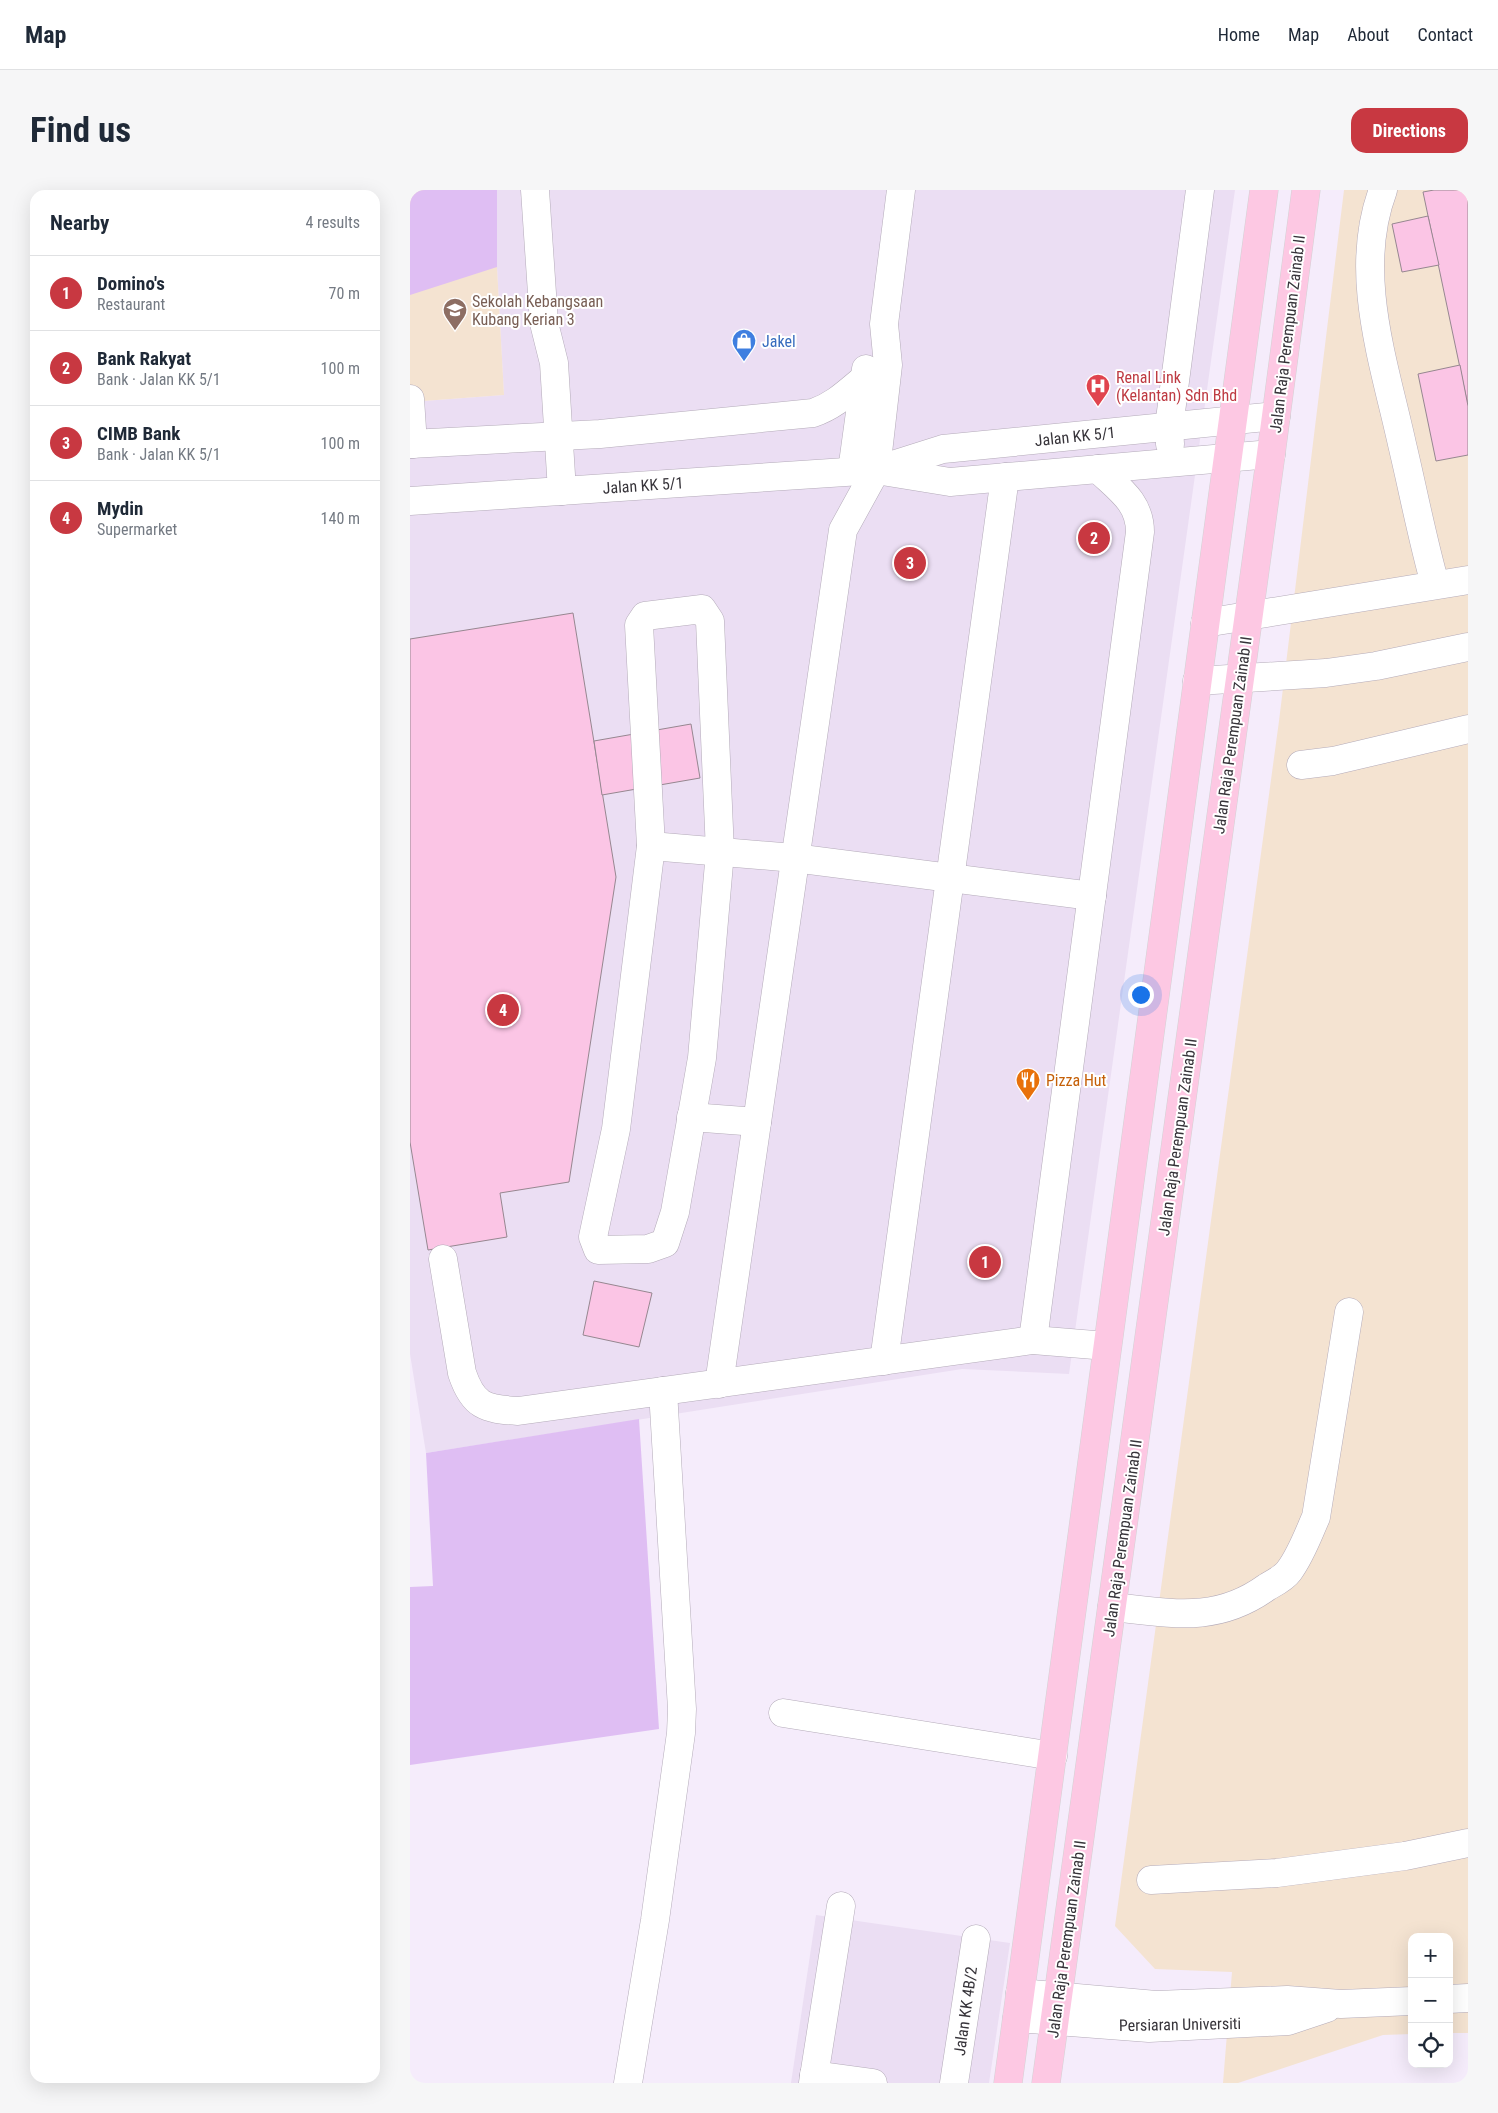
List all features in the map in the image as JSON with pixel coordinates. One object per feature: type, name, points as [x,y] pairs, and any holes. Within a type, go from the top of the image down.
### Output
[{"type":"main road","points":[[1008,2083],[1264,190]]},
{"type":"main road","name":"Jalan Raja Perempuan Zainab II","points":[[1046,2083],[1306,190]]},
{"type":"street","points":[[535,190],[544,323],[554,363],[549,437],[553,492]]},
{"type":"street","points":[[719,1384],[843,530],[864,470],[888,365],[884,324],[901,190]]},
{"type":"street","points":[[1172,462],[1169,427],[1200,190]]},
{"type":"street","points":[[1383,190],[1374,212],[1370,249],[1370,289],[1378,336],[1433,577]]},
{"type":"street","points":[[864,470],[866,365],[884,324]]},
{"type":"street","points":[[410,399],[411,444],[549,437],[813,413],[836,402],[865,378]]},
{"type":"street","name":"Jalan KK 5/1","points":[[410,501],[864,470],[943,449],[1276,416]]},
{"type":"street","name":"Jalan KK 5/1","points":[[864,470],[950,482],[1271,454]]},
{"type":"street","points":[[1033,1340],[1140,532],[1138,512],[1133,504],[1098,469]]},
{"type":"street","points":[[884,1361],[1006,477]]},
{"type":"street","points":[[1205,622],[1433,577],[1468,561]]},
{"type":"street","points":[[1433,577],[1468,580]]},
{"type":"street","points":[[702,609],[710,621],[720,852],[702,1058],[675,1212],[665,1243],[648,1249],[598,1250],[593,1237],[616,1129],[651,846],[639,625],[645,616],[702,609]]},
{"type":"street","points":[[1197,681],[1326,673],[1376,666],[1468,647]]},
{"type":"street","points":[[1301,764],[1334,761],[1468,729]]},
{"type":"street","points":[[651,846],[794,858],[1092,896]]},
{"type":"street","points":[[691,1117],[757,1122]]},
{"type":"street","points":[[443,1259],[462,1373],[468,1390],[478,1403],[497,1410],[518,1411],[1033,1340],[1107,1346]]},
{"type":"street","points":[[1112,1607],[1183,1614],[1218,1612],[1253,1598],[1288,1573],[1303,1548],[1316,1516],[1348,1312]]},
{"type":"street","points":[[628,2083],[655,1920],[682,1709],[662,1391]]},
{"type":"street","points":[[784,1713],[1053,1756]]},
{"type":"street","points":[[1151,1880],[1277,1873],[1405,1856],[1468,1843]]},
{"type":"street","points":[[842,1906],[813,2079],[873,2083]]},
{"type":"street","name":"Jalan KK 4B/2","points":[[954,2083],[976,1939]]},
{"type":"street","points":[[1453,1999],[1468,1998]]},
{"type":"street","name":"Persiaran Universiti","points":[[1019,2005],[1056,2009],[1287,2000],[1341,2004],[1408,2001]]},
{"type":"shaded area","name":"Sekolah Kebangsaan Kubang Kerian 3","points":[[410,190],[497,190],[497,267],[504,395],[410,402]]},
{"type":"shaded area","points":[[410,190],[497,190],[497,267],[410,295]]},
{"type":"shaded area","points":[[497,190],[1235,190],[1069,1374],[962,1369],[426,1453],[410,1354],[410,402],[504,395],[497,267]]},
{"type":"shaded area","points":[[1344,190],[1468,190],[1468,2033],[1453,2033],[1453,1933],[1408,1933],[1408,2034],[1383,2035],[1238,2083],[1223,2083],[1232,1972],[1155,1969],[1115,1926],[1279,721]]},
{"type":"shaded area","points":[[639,1419],[659,1729],[410,1765],[410,1587],[433,1586],[426,1453]]},
{"type":"shaded area","points":[[816,1915],[1010,1943],[989,2083],[791,2083]]},
{"type":"building","points":[[1434,190],[1468,190],[1468,406],[1423,192]]},
{"type":"building","points":[[1428,216],[1439,265],[1402,272],[1392,224]]},
{"type":"building","points":[[1460,365],[1468,406],[1468,455],[1436,461],[1418,374]]},
{"type":"building","points":[[573,613],[616,877],[569,1182],[500,1193],[507,1237],[428,1250],[410,1142],[410,639]]},
{"type":"building","points":[[691,724],[700,778],[602,795],[594,741]]},
{"type":"building","points":[[594,1281],[652,1293],[639,1347],[583,1335]]},
{"type":"place","name":"Sekolah Kebangsaan Kubang Kerian 3","points":[[455,331]]},
{"type":"place","name":"Jakel","points":[[744,362]]},
{"type":"place","name":"Renal Link (Kelantan) Sdn Bhd","points":[[1098,407]]},
{"type":"place","name":"Bank Rakyat","points":[[1094,538]]},
{"type":"place","name":"CIMB Bank","points":[[910,563]]},
{"type":"place","name":"Mydin","points":[[503,1010]]},
{"type":"place","name":"Pizza Hut","points":[[1028,1101]]},
{"type":"place","name":"Domino's","points":[[985,1262]]}]
